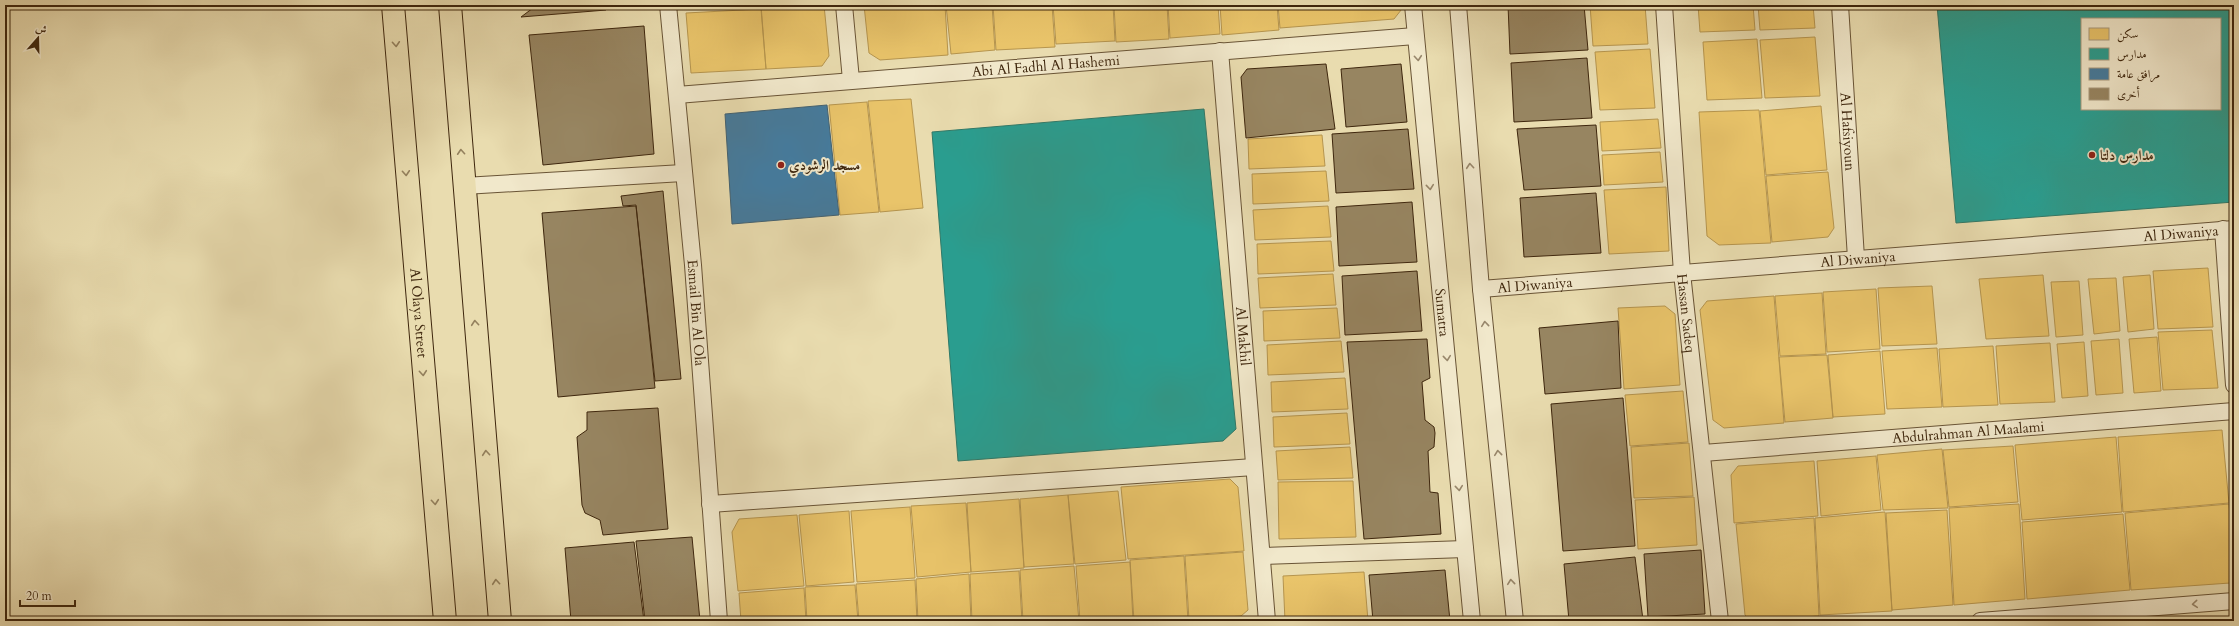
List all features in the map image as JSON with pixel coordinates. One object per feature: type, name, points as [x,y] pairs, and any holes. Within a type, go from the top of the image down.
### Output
[{"type":"main road","name":"Al Olaya Street","points":[[393,5],[446,621]]},
{"type":"main road","points":[[450,5],[500,621]]},
{"type":"street","name":"Esmail Bin Al Ola","points":[[668,5],[693,265],[719,621]]},
{"type":"street","points":[[844,5],[851,80]]},
{"type":"street","name":"Sumatra","points":[[1413,5],[1472,621]]},
{"type":"street","points":[[1458,5],[1481,289],[1515,621]]},
{"type":"street","name":"Hassan Sadeq","points":[[1664,5],[1682,272],[1703,453],[1720,621]]},
{"type":"street","name":"Al Hafsiyoun","points":[[1840,5],[1856,258]]},
{"type":"street","name":"Abi Al Fadhl Al Hashemi","points":[[677,95],[1415,36]]},
{"type":"street","name":"Al Makhil","points":[[1220,51],[1254,467],[1263,556],[1267,621]]},
{"type":"street","points":[[464,186],[683,173]]},
{"type":"street","points":[[2228,229],[2234,384]]},
{"type":"street","name":"Al Diwaniya","points":[[1481,289],[2228,229]]},
{"type":"street","name":"Abdulrahman Al Maalami","points":[[1703,453],[2234,411]]},
{"type":"street","points":[[710,504],[1254,467]]},
{"type":"street","points":[[1263,556],[1465,549]]},
{"type":"street","points":[[1980,621],[2234,601]]},
{"type":"building: سكن","points":[[761,5],[824,5],[829,56],[822,66],[766,69]]},
{"type":"building: سكن","points":[[864,5],[945,5],[948,55],[880,60],[869,53]]},
{"type":"building: سكن","points":[[946,5],[992,5],[995,50],[951,54]]},
{"type":"building: سكن","points":[[993,5],[1052,5],[1055,47],[996,50]]},
{"type":"building: سكن","points":[[1053,5],[1113,5],[1115,41],[1056,44]]},
{"type":"building: سكن","points":[[1114,5],[1167,5],[1169,39],[1116,42]]},
{"type":"building: سكن","points":[[1168,5],[1218,5],[1220,34],[1170,38]]},
{"type":"building: سكن","points":[[1220,5],[1277,5],[1279,30],[1222,35]]},
{"type":"building: سكن","points":[[1278,5],[1405,5],[1394,19],[1280,28]]},
{"type":"building: سكن","points":[[1590,5],[1645,5],[1648,44],[1593,46]]},
{"type":"building: سكن","points":[[1698,5],[1753,5],[1755,30],[1700,32]]},
{"type":"building: سكن","points":[[1758,5],[1813,5],[1815,28],[1760,30]]},
{"type":"building: سكن","points":[[761,9],[766,69],[691,73],[686,13]]},
{"type":"building: سكن","points":[[1815,37],[1820,96],[1765,98],[1760,40]]},
{"type":"building: سكن","points":[[1757,39],[1762,98],[1707,100],[1703,42]]},
{"type":"building: سكن","points":[[1650,49],[1655,108],[1600,110],[1595,52]]},
{"type":"building: سكن","points":[[911,99],[923,208],[880,212],[868,101]]},
{"type":"building: سكن","points":[[867,102],[879,212],[840,215],[829,105]]},
{"type":"building: سكن","points":[[1821,106],[1827,170],[1766,175],[1760,111]]},
{"type":"building: سكن","points":[[1759,110],[1771,243],[1719,245],[1707,236],[1699,112]]},
{"type":"building: سكن","points":[[1658,119],[1661,148],[1602,151],[1600,122]]},
{"type":"building: سكن","points":[[1322,135],[1325,166],[1249,169],[1248,139]]},
{"type":"building: سكن","points":[[1660,152],[1663,182],[1604,185],[1602,155]]},
{"type":"building: سكن","points":[[1326,171],[1329,201],[1253,204],[1252,174]]},
{"type":"building: سكن","points":[[1828,172],[1834,228],[1828,237],[1772,242],[1766,176]]},
{"type":"building: سكن","points":[[1666,187],[1669,251],[1609,254],[1604,190]]},
{"type":"building: سكن","points":[[1328,206],[1331,237],[1255,240],[1253,210]]},
{"type":"building: سكن","points":[[1331,241],[1334,271],[1258,274],[1257,244]]},
{"type":"building: سكن","points":[[2208,268],[2213,327],[2158,329],[2153,271]]},
{"type":"building: سكن","points":[[1333,274],[1336,305],[1260,308],[1258,278]]},
{"type":"building: سكن","points":[[2043,275],[2049,336],[1986,339],[1979,279]]},
{"type":"building: سكن","points":[[2150,275],[2154,329],[2128,332],[2123,277]]},
{"type":"building: سكن","points":[[2116,278],[2120,331],[2094,334],[2088,279]]},
{"type":"building: سكن","points":[[2079,281],[2083,335],[2056,337],[2051,282]]},
{"type":"building: سكن","points":[[1932,286],[1937,344],[1882,346],[1878,288]]},
{"type":"building: سكن","points":[[1876,289],[1880,349],[1827,352],[1823,292]]},
{"type":"building: سكن","points":[[1822,293],[1826,354],[1780,356],[1775,296]]},
{"type":"building: سكن","points":[[1774,296],[1784,423],[1724,428],[1713,420],[1700,310],[1707,301]]},
{"type":"building: سكن","points":[[1665,306],[1675,314],[1680,385],[1624,389],[1618,308]]},
{"type":"building: سكن","points":[[1337,308],[1340,338],[1264,341],[1263,311]]},
{"type":"building: سكن","points":[[2212,330],[2218,388],[2163,390],[2158,332]]},
{"type":"building: سكن","points":[[2157,337],[2161,391],[2134,393],[2129,339]]},
{"type":"building: سكن","points":[[2119,339],[2123,393],[2096,395],[2091,341]]},
{"type":"building: سكن","points":[[1341,341],[1344,372],[1268,375],[1267,345]]},
{"type":"building: سكن","points":[[2084,342],[2088,396],[2062,398],[2057,344]]},
{"type":"building: سكن","points":[[2050,343],[2055,402],[2000,404],[1996,346]]},
{"type":"building: سكن","points":[[1993,346],[1998,405],[1943,407],[1939,349]]},
{"type":"building: سكن","points":[[1937,348],[1942,407],[1887,409],[1882,351]]},
{"type":"building: سكن","points":[[1880,351],[1885,414],[1833,417],[1828,355]]},
{"type":"building: سكن","points":[[1827,355],[1833,418],[1785,422],[1779,357]]},
{"type":"building: سكن","points":[[1345,378],[1348,409],[1272,412],[1271,382]]},
{"type":"building: سكن","points":[[1683,391],[1688,442],[1630,446],[1625,395]]},
{"type":"building: سكن","points":[[1347,413],[1350,444],[1274,447],[1273,417]]},
{"type":"building: سكن","points":[[2222,430],[2229,503],[2123,512],[2118,437]]},
{"type":"building: سكن","points":[[2116,437],[2122,512],[2022,520],[2015,445]]},
{"type":"building: سكن","points":[[1689,443],[1693,496],[1634,498],[1631,447]]},
{"type":"building: سكن","points":[[2013,446],[2018,502],[1949,507],[1943,450]]},
{"type":"building: سكن","points":[[1350,447],[1353,478],[1278,480],[1276,451]]},
{"type":"building: سكن","points":[[1942,449],[1948,508],[1883,510],[1877,455]]},
{"type":"building: سكن","points":[[1876,456],[1881,510],[1821,516],[1817,461]]},
{"type":"building: سكن","points":[[1814,461],[1818,516],[1734,523],[1731,475],[1738,466]]},
{"type":"building: سكن","points":[[1230,479],[1238,487],[1244,551],[1128,559],[1121,487]]},
{"type":"building: سكن","points":[[1353,481],[1356,537],[1279,539],[1278,482]]},
{"type":"building: سكن","points":[[1118,491],[1126,560],[1075,564],[1068,495]]},
{"type":"building: سكن","points":[[1068,495],[1074,564],[1024,567],[1020,499]]},
{"type":"building: سكن","points":[[1694,497],[1697,545],[1638,549],[1635,500]]},
{"type":"building: سكن","points":[[1019,499],[1024,568],[971,572],[967,503]]},
{"type":"building: سكن","points":[[966,503],[971,572],[917,577],[911,506]]},
{"type":"building: سكن","points":[[2019,504],[2025,599],[1954,605],[1949,508]]},
{"type":"building: سكن","points":[[2229,504],[2234,554],[2234,576],[2230,583],[2131,590],[2125,513]]},
{"type":"building: سكن","points":[[910,507],[915,578],[857,582],[851,511]]},
{"type":"building: سكن","points":[[1947,510],[1953,605],[1892,610],[1886,513]]},
{"type":"building: سكن","points":[[849,511],[854,582],[806,586],[799,515]]},
{"type":"building: سكن","points":[[1885,512],[1892,611],[1820,615],[1815,518]]},
{"type":"building: سكن","points":[[2123,514],[2130,590],[2027,599],[2022,522]]},
{"type":"building: سكن","points":[[797,515],[804,586],[738,591],[732,532],[739,519]]},
{"type":"building: سكن","points":[[1814,518],[1819,616],[1751,621],[1745,615],[1736,524]]},
{"type":"building: سكن","points":[[1243,552],[1248,610],[1241,616],[1189,620],[1185,556]]},
{"type":"building: سكن","points":[[1184,556],[1188,621],[1134,621],[1130,560]]},
{"type":"building: سكن","points":[[1130,562],[1133,621],[1080,621],[1076,566]]},
{"type":"building: سكن","points":[[1074,566],[1079,621],[1023,621],[1020,570]]},
{"type":"building: سكن","points":[[1019,571],[1022,621],[972,621],[970,574]]},
{"type":"building: سكن","points":[[1364,572],[1368,621],[1285,621],[1283,576]]},
{"type":"building: سكن","points":[[969,574],[971,621],[918,621],[916,579]]},
{"type":"building: سكن","points":[[915,580],[917,621],[859,621],[856,584]]},
{"type":"building: سكن","points":[[855,585],[858,621],[807,621],[805,587]]},
{"type":"building: سكن","points":[[804,588],[806,621],[741,621],[739,593]]},
{"type":"building: مدارس","name":"مدارس دلتا","points":[[1937,5],[2234,5],[2234,202],[1956,223]]},
{"type":"building: مدارس","points":[[1204,109],[1236,429],[1223,441],[958,461],[932,132]]},
{"type":"building: مرافق عامة","name":"مسجد الرشودي","points":[[827,105],[839,215],[732,224],[725,114]]},
{"type":"building: أخرى","points":[[530,5],[606,5],[606,10],[521,17],[533,8]]},
{"type":"building: أخرى","points":[[1508,5],[1584,5],[1588,50],[1510,54]]},
{"type":"building: أخرى","points":[[644,26],[654,154],[543,165],[529,35]]},
{"type":"building: أخرى","points":[[1587,58],[1592,118],[1514,122],[1511,63]]},
{"type":"building: أخرى","points":[[1326,64],[1335,129],[1246,138],[1241,77],[1247,69]]},
{"type":"building: أخرى","points":[[1401,64],[1407,122],[1346,127],[1341,69]]},
{"type":"building: أخرى","points":[[1596,125],[1601,186],[1524,190],[1517,129]]},
{"type":"building: أخرى","points":[[1408,129],[1414,189],[1336,193],[1332,134]]},
{"type":"building: أخرى","points":[[663,191],[681,379],[655,381],[636,205],[623,206],[621,196]]},
{"type":"building: أخرى","points":[[1596,193],[1601,253],[1524,257],[1520,198]]},
{"type":"building: أخرى","points":[[1412,202],[1417,262],[1339,266],[1336,207]]},
{"type":"building: أخرى","points":[[636,206],[655,388],[558,397],[542,213]]},
{"type":"building: أخرى","points":[[1417,271],[1422,331],[1345,335],[1342,276]]},
{"type":"building: أخرى","points":[[1618,321],[1621,388],[1545,394],[1539,328]]},
{"type":"building: أخرى","points":[[1427,339],[1430,378],[1422,382],[1425,420],[1434,427],[1435,433],[1434,447],[1428,451],[1430,492],[1438,493],[1441,534],[1364,539],[1347,342]]},
{"type":"building: أخرى","points":[[1623,398],[1635,546],[1563,551],[1551,404]]},
{"type":"building: أخرى","points":[[658,408],[668,529],[603,535],[600,520],[585,513],[582,505],[577,437],[587,430],[587,412]]},
{"type":"building: أخرى","points":[[692,537],[700,621],[645,621],[636,541]]},
{"type":"building: أخرى","points":[[634,542],[644,621],[571,621],[565,548]]},
{"type":"building: أخرى","points":[[1701,550],[1705,614],[1648,617],[1644,554]]},
{"type":"building: أخرى","points":[[1635,557],[1643,620],[1569,621],[1564,564]]},
{"type":"building: أخرى","points":[[1445,570],[1450,621],[1373,621],[1369,575]]},
{"type":"place","name":"مدارس دلتا","points":[[2092,155]]},
{"type":"place","name":"مسجد الرشودي","points":[[781,165]]}]
